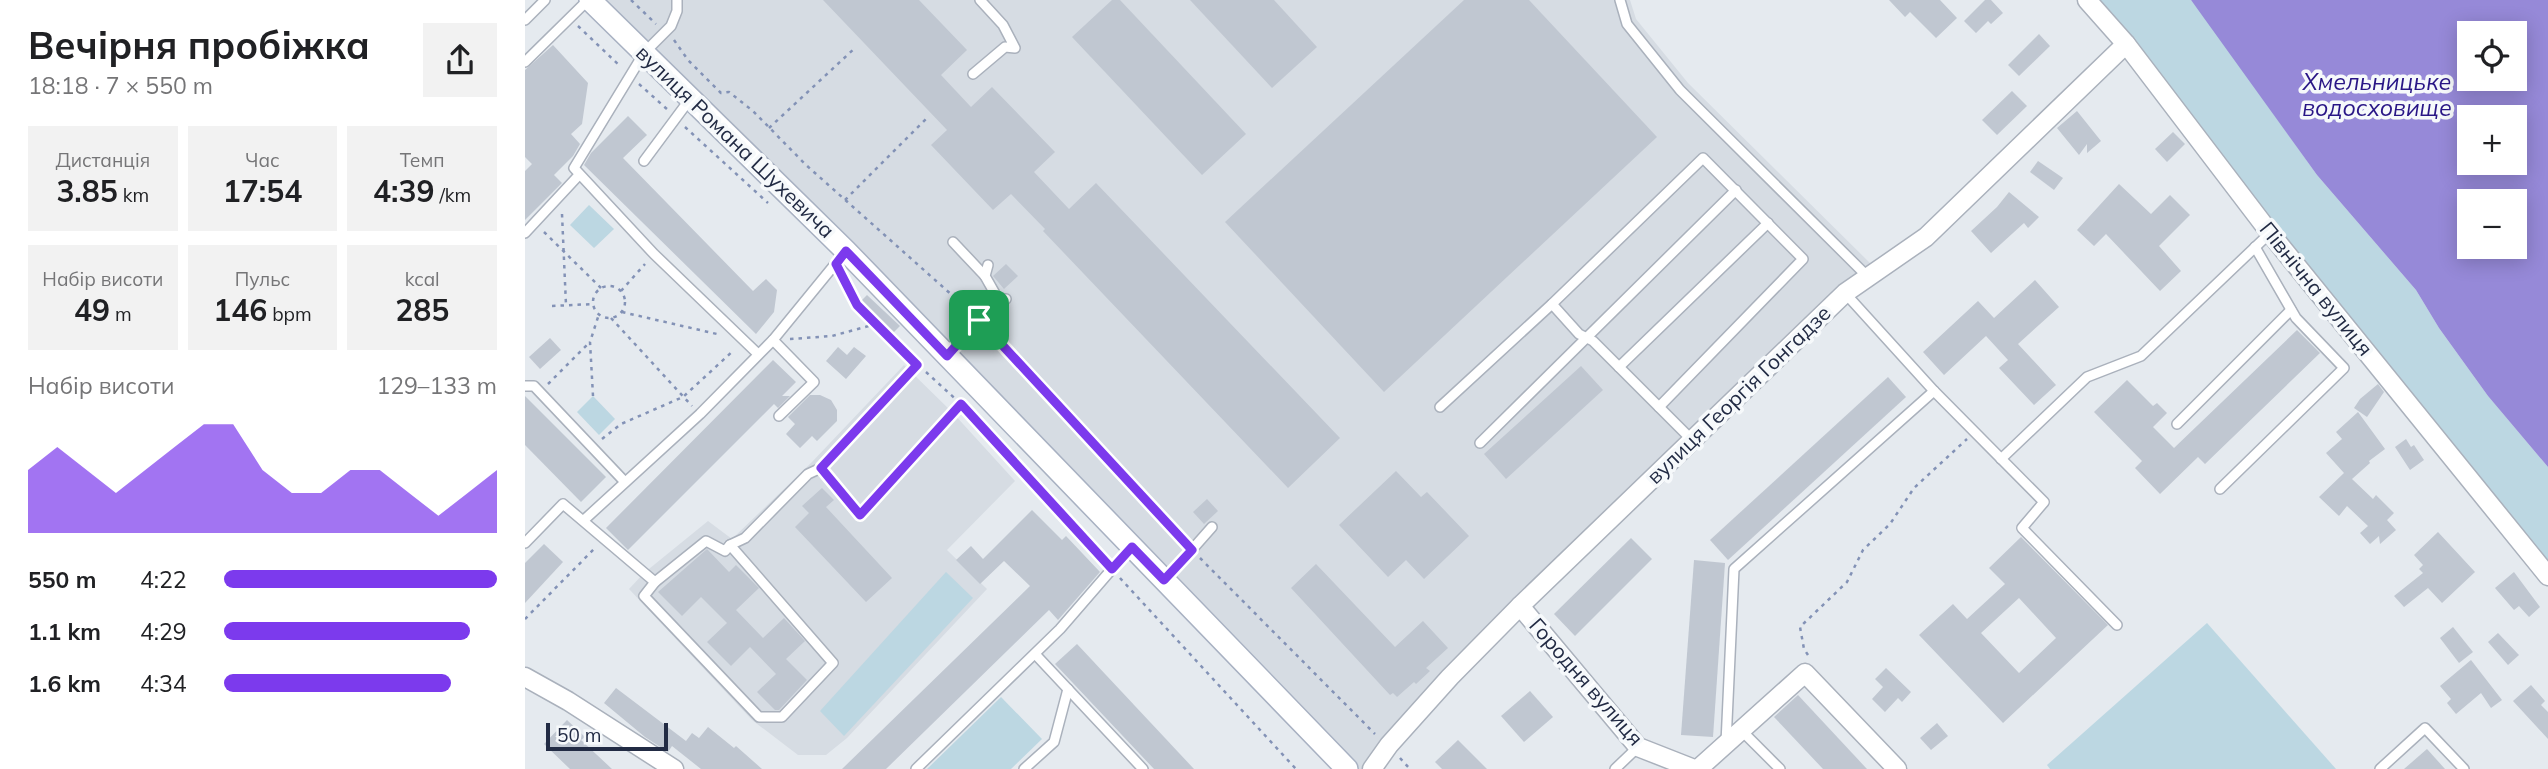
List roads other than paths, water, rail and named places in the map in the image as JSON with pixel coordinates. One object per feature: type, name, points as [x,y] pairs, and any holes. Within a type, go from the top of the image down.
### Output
[{"type":"main road","name":"вулиця Романа Шухевича","points":[[589,0],[690,99],[841,258],[947,356],[1347,769]]},
{"type":"street","name":"Північна вулиця","points":[[2087,0],[2126,44],[2270,233],[2548,576]]},
{"type":"street","name":"вулиця Георгія Гонгадзе","points":[[1372,769],[1389,745],[1450,677],[1692,440],[1845,293],[1926,237],[2126,44]]},
{"type":"street","name":"Городня вулиця","points":[[1520,606],[1638,747],[1696,769],[1805,673],[1897,769]]},
{"type":"street","points":[[525,677],[568,701],[674,769]]},
{"type":"lane","points":[[525,20],[544,0]]},
{"type":"lane","points":[[525,62],[589,0]]},
{"type":"lane","points":[[677,0],[677,11],[666,32],[644,53],[574,168],[654,254],[758,354]]},
{"type":"lane","points":[[981,1],[994,0]]},
{"type":"lane","points":[[1620,0],[1626,24],[1680,90],[1868,277]]},
{"type":"lane","points":[[973,74],[1005,47],[1015,48],[1003,25],[981,1]]},
{"type":"lane","points":[[645,162],[690,99]]},
{"type":"lane","points":[[1440,407],[1552,304],[1703,158],[1803,259],[1659,407]]},
{"type":"lane","points":[[525,233],[579,175]]},
{"type":"lane","points":[[1480,443],[1736,190]]},
{"type":"lane","points":[[1619,367],[1769,223]]},
{"type":"lane","points":[[2001,459],[2087,377],[2141,356],[2270,233]]},
{"type":"lane","points":[[947,356],[1002,299],[985,276],[953,242]]},
{"type":"lane","points":[[2220,489],[2344,368],[2291,310],[2255,247]]},
{"type":"lane","points":[[584,520],[700,414],[773,340],[841,258]]},
{"type":"lane","points":[[985,276],[988,265]]},
{"type":"lane","points":[[1845,293],[1934,391],[2044,502],[2022,528],[2117,625]]},
{"type":"lane","points":[[1552,304],[1579,334],[1593,341],[1692,440]]},
{"type":"lane","points":[[2178,424],[2291,310]]},
{"type":"lane","points":[[773,340],[814,382],[779,416]]},
{"type":"lane","points":[[730,545],[833,663],[782,717],[759,717],[644,596],[655,582],[706,541],[725,551],[730,545],[745,538],[808,474],[821,468],[917,365]]},
{"type":"lane","points":[[525,386],[534,386],[625,482]]},
{"type":"lane","points":[[1726,745],[1734,569],[1934,391]]},
{"type":"lane","points":[[525,543],[563,504],[655,582]]},
{"type":"lane","points":[[1164,580],[1212,527]]},
{"type":"lane","points":[[916,769],[1035,654],[1132,547]]},
{"type":"lane","points":[[1035,654],[1143,769]]},
{"type":"lane","points":[[1024,769],[1054,742],[1068,689]]},
{"type":"lane","points":[[2379,769],[2425,728],[2464,769]]},
{"type":"lane","points":[[1742,731],[1780,769]]},
{"type":"lane","points":[[1623,767],[1638,747]]},
{"type":"water","name":"Хмельницьке водосховище","points":[[2191,0],[2548,0],[2548,467],[2488,396],[2439,328],[2416,290],[2317,175]]}]
